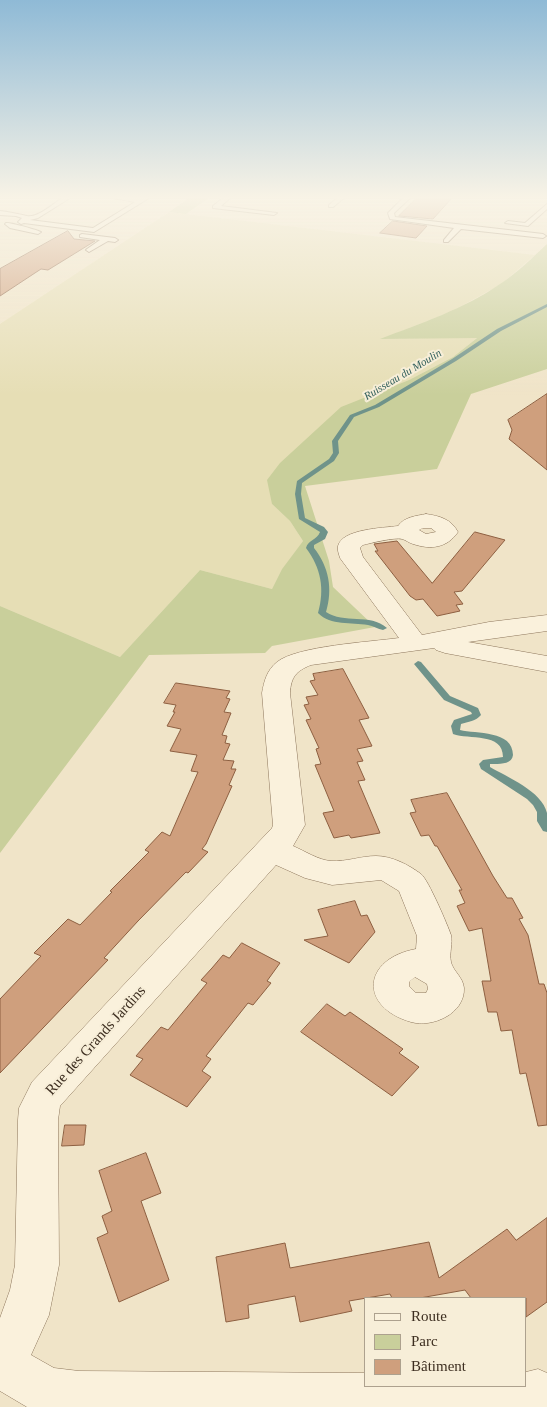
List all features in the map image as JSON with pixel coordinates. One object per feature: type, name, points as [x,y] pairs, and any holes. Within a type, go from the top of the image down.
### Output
[{"type":"street","points":[[408,531],[356,540],[348,548],[352,558],[421,643]]},
{"type":"street","points":[[547,624],[535,633],[532,641],[534,650],[547,663]]},
{"type":"street","name":"Rue des Grands Jardins","points":[[541,1393],[511,1399],[78,1394],[48,1392],[0,1363],[26,1315],[33,1290],[36,1265],[38,1120],[39,1108],[46,1094],[285,834],[289,825],[276,693],[276,680],[279,674],[288,666],[306,658],[421,643],[490,630],[547,624]]},
{"type":"street","name":"Rue des Grands Jardins","points":[[421,643],[547,663]]},
{"type":"street","points":[[271,849],[316,870],[332,873],[377,868],[389,870],[412,884],[434,936],[433,967]]},
{"type":"shaded area","points":[[91,264],[525,264],[500,285],[452,311],[382,339],[478,337],[453,357],[409,380],[341,408],[272,504],[290,521],[303,541],[282,569],[272,589],[200,570],[120,657],[0,606],[0,324]]},
{"type":"green space","points":[[547,264],[547,369],[471,394],[437,469],[305,486],[329,561],[333,587],[375,627],[272,646],[265,653],[149,655],[0,853],[0,606],[120,657],[200,570],[272,589],[282,569],[303,541],[290,521],[272,504],[267,480],[280,463],[341,407],[409,380],[453,357],[477,338],[380,339],[472,301],[500,284],[524,265]]},
{"type":"building","points":[[10,264],[58,264],[48,270],[41,269],[0,296],[0,269]]},
{"type":"building","points":[[547,394],[547,470],[509,439],[512,430],[508,420]]},
{"type":"building","points":[[475,532],[505,540],[462,591],[454,592],[463,604],[456,605],[460,611],[437,616],[423,599],[416,600],[410,596],[375,551],[378,551],[374,544],[397,541],[432,583]]},
{"type":"building","points":[[343,669],[369,718],[359,720],[372,746],[357,749],[363,761],[357,762],[365,780],[358,781],[380,833],[351,838],[349,835],[334,838],[323,813],[334,811],[315,765],[321,764],[316,749],[319,748],[306,720],[311,719],[304,705],[309,704],[306,697],[318,695],[310,681],[315,680],[313,674]]},
{"type":"building","points":[[176,683],[230,691],[226,698],[230,699],[224,712],[231,713],[222,735],[227,736],[225,743],[230,744],[223,760],[234,761],[231,769],[236,769],[229,785],[232,786],[202,849],[208,852],[138,921],[104,958],[108,960],[0,1073],[0,999],[41,956],[34,953],[68,919],[80,925],[112,892],[110,891],[149,852],[145,850],[162,832],[170,836],[198,772],[191,771],[197,755],[170,751],[181,729],[167,726],[175,712],[173,712],[176,705],[164,703]]},
{"type":"building","points":[[447,793],[493,876],[507,898],[512,898],[523,918],[519,919],[528,935],[539,984],[544,984],[547,993],[547,1125],[538,1126],[526,1073],[520,1074],[512,1030],[501,1031],[497,1012],[488,1012],[482,981],[491,981],[482,928],[469,931],[457,906],[465,903],[459,890],[462,890],[437,846],[435,846],[429,835],[421,836],[410,813],[416,812],[411,800]]},
{"type":"building","points":[[355,901],[361,916],[367,915],[375,932],[349,963],[304,940],[328,936],[318,910]]},
{"type":"building","points":[[242,943],[280,963],[267,981],[271,983],[253,1005],[248,1003],[206,1056],[211,1059],[202,1071],[211,1077],[187,1107],[130,1075],[143,1059],[136,1056],[161,1027],[168,1030],[207,983],[201,980],[223,955],[229,958]]},
{"type":"building","points":[[327,1004],[345,1016],[350,1012],[403,1049],[399,1053],[419,1067],[392,1096],[301,1032]]},
{"type":"building","points":[[65,1125],[86,1125],[84,1145],[62,1146]]},
{"type":"building","points":[[146,1153],[161,1193],[141,1201],[169,1280],[119,1302],[97,1238],[108,1233],[102,1216],[112,1211],[99,1171]]},
{"type":"building","points":[[547,1218],[547,1302],[527,1316],[527,1297],[470,1297],[465,1290],[426,1297],[392,1297],[390,1294],[364,1297],[349,1301],[352,1311],[300,1322],[295,1296],[248,1305],[249,1318],[226,1322],[216,1257],[285,1243],[290,1268],[429,1242],[439,1278],[507,1229],[516,1240]]},
{"type":"waterway","name":"Ruisseau du Moulin","points":[[383,628],[368,622],[335,619],[322,613],[326,596],[325,579],[320,562],[310,548],[311,544],[322,537],[324,532],[302,519],[298,494],[299,482],[332,460],[336,453],[335,441],[352,416],[377,406],[454,360],[499,330],[547,305]]},
{"type":"waterway","name":"Ruisseau du Moulin","points":[[418,664],[447,698],[475,710],[477,715],[473,718],[457,722],[455,726],[456,732],[492,737],[504,744],[508,750],[508,758],[502,761],[487,762],[484,764],[486,769],[522,789],[530,796],[542,812],[542,821],[547,829]]}]
